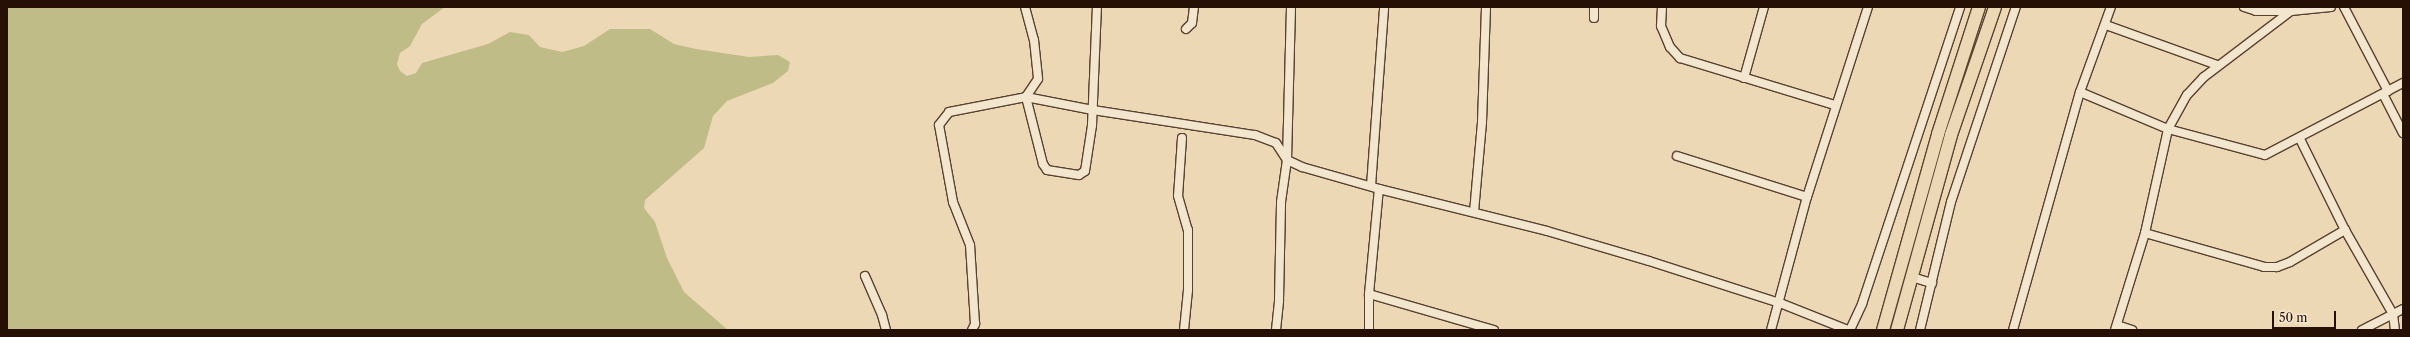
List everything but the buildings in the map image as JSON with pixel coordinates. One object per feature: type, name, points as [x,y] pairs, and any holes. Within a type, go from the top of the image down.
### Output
[{"type":"main road","points":[[1882,330],[1938,134],[1979,7]]},
{"type":"main road","points":[[1897,330],[1951,135],[1995,7]]},
{"type":"street","points":[[1025,7],[1034,40],[1038,79],[1026,97],[1042,164],[1045,169],[1051,171],[1079,175],[1083,173],[1093,110],[1096,7]]},
{"type":"street","points":[[1186,29],[1192,23],[1194,7]]},
{"type":"street","points":[[1276,330],[1279,300],[1281,202],[1287,160],[1291,7]]},
{"type":"street","points":[[1369,330],[1369,294],[1384,7]]},
{"type":"street","points":[[1474,212],[1482,122],[1486,7]]},
{"type":"street","points":[[1594,7],[1594,18]]},
{"type":"street","points":[[1662,7],[1661,26],[1675,54],[1688,61],[1835,105]]},
{"type":"street","points":[[1744,78],[1764,7]]},
{"type":"street","points":[[1771,330],[1780,303],[1807,197],[1835,105],[1868,7]]},
{"type":"street","points":[[972,330],[975,324],[970,245],[953,202],[939,125],[948,112],[1026,97],[1093,110],[1255,135],[1276,143],[1287,160],[1375,188],[1474,212],[1620,253],[1780,303],[1849,330],[1862,304],[1960,7]]},
{"type":"street","points":[[1920,330],[1958,179],[2016,7]]},
{"type":"street","points":[[2013,330],[2080,92],[2106,25],[2111,7]]},
{"type":"street","points":[[2244,7],[2256,11],[2331,7]]},
{"type":"street","points":[[2344,7],[2403,133]]},
{"type":"street","points":[[2132,330],[2116,327],[2145,233],[2168,129],[2187,95],[2217,65],[2291,9]]},
{"type":"street","points":[[2106,25],[2217,65]]},
{"type":"street","points":[[2080,92],[2168,129],[2263,155],[2300,139],[2403,83]]},
{"type":"street","points":[[1182,138],[1178,196],[1187,224],[1188,237],[1184,330]]},
{"type":"street","points":[[2300,139],[2345,230],[2393,314],[2395,330]]},
{"type":"street","points":[[1678,156],[1807,197]]},
{"type":"street","points":[[2145,233],[2264,267],[2276,267],[2290,262],[2345,230]]},
{"type":"street","points":[[865,276],[882,315],[886,330]]},
{"type":"street","points":[[1912,277],[1932,283]]},
{"type":"street","points":[[1369,294],[1473,326],[1494,330]]},
{"type":"street","points":[[2362,330],[2403,309]]},
{"type":"shaded area","points":[[7,7],[445,7],[422,24],[410,46],[400,53],[397,64],[400,71],[407,76],[416,73],[422,63],[488,44],[510,32],[529,35],[540,47],[562,52],[584,46],[610,29],[650,29],[674,44],[696,49],[749,57],[778,55],[790,62],[788,71],[773,83],[727,101],[713,116],[704,148],[645,200],[644,208],[655,222],[667,258],[684,292],[728,330],[7,330]]}]
